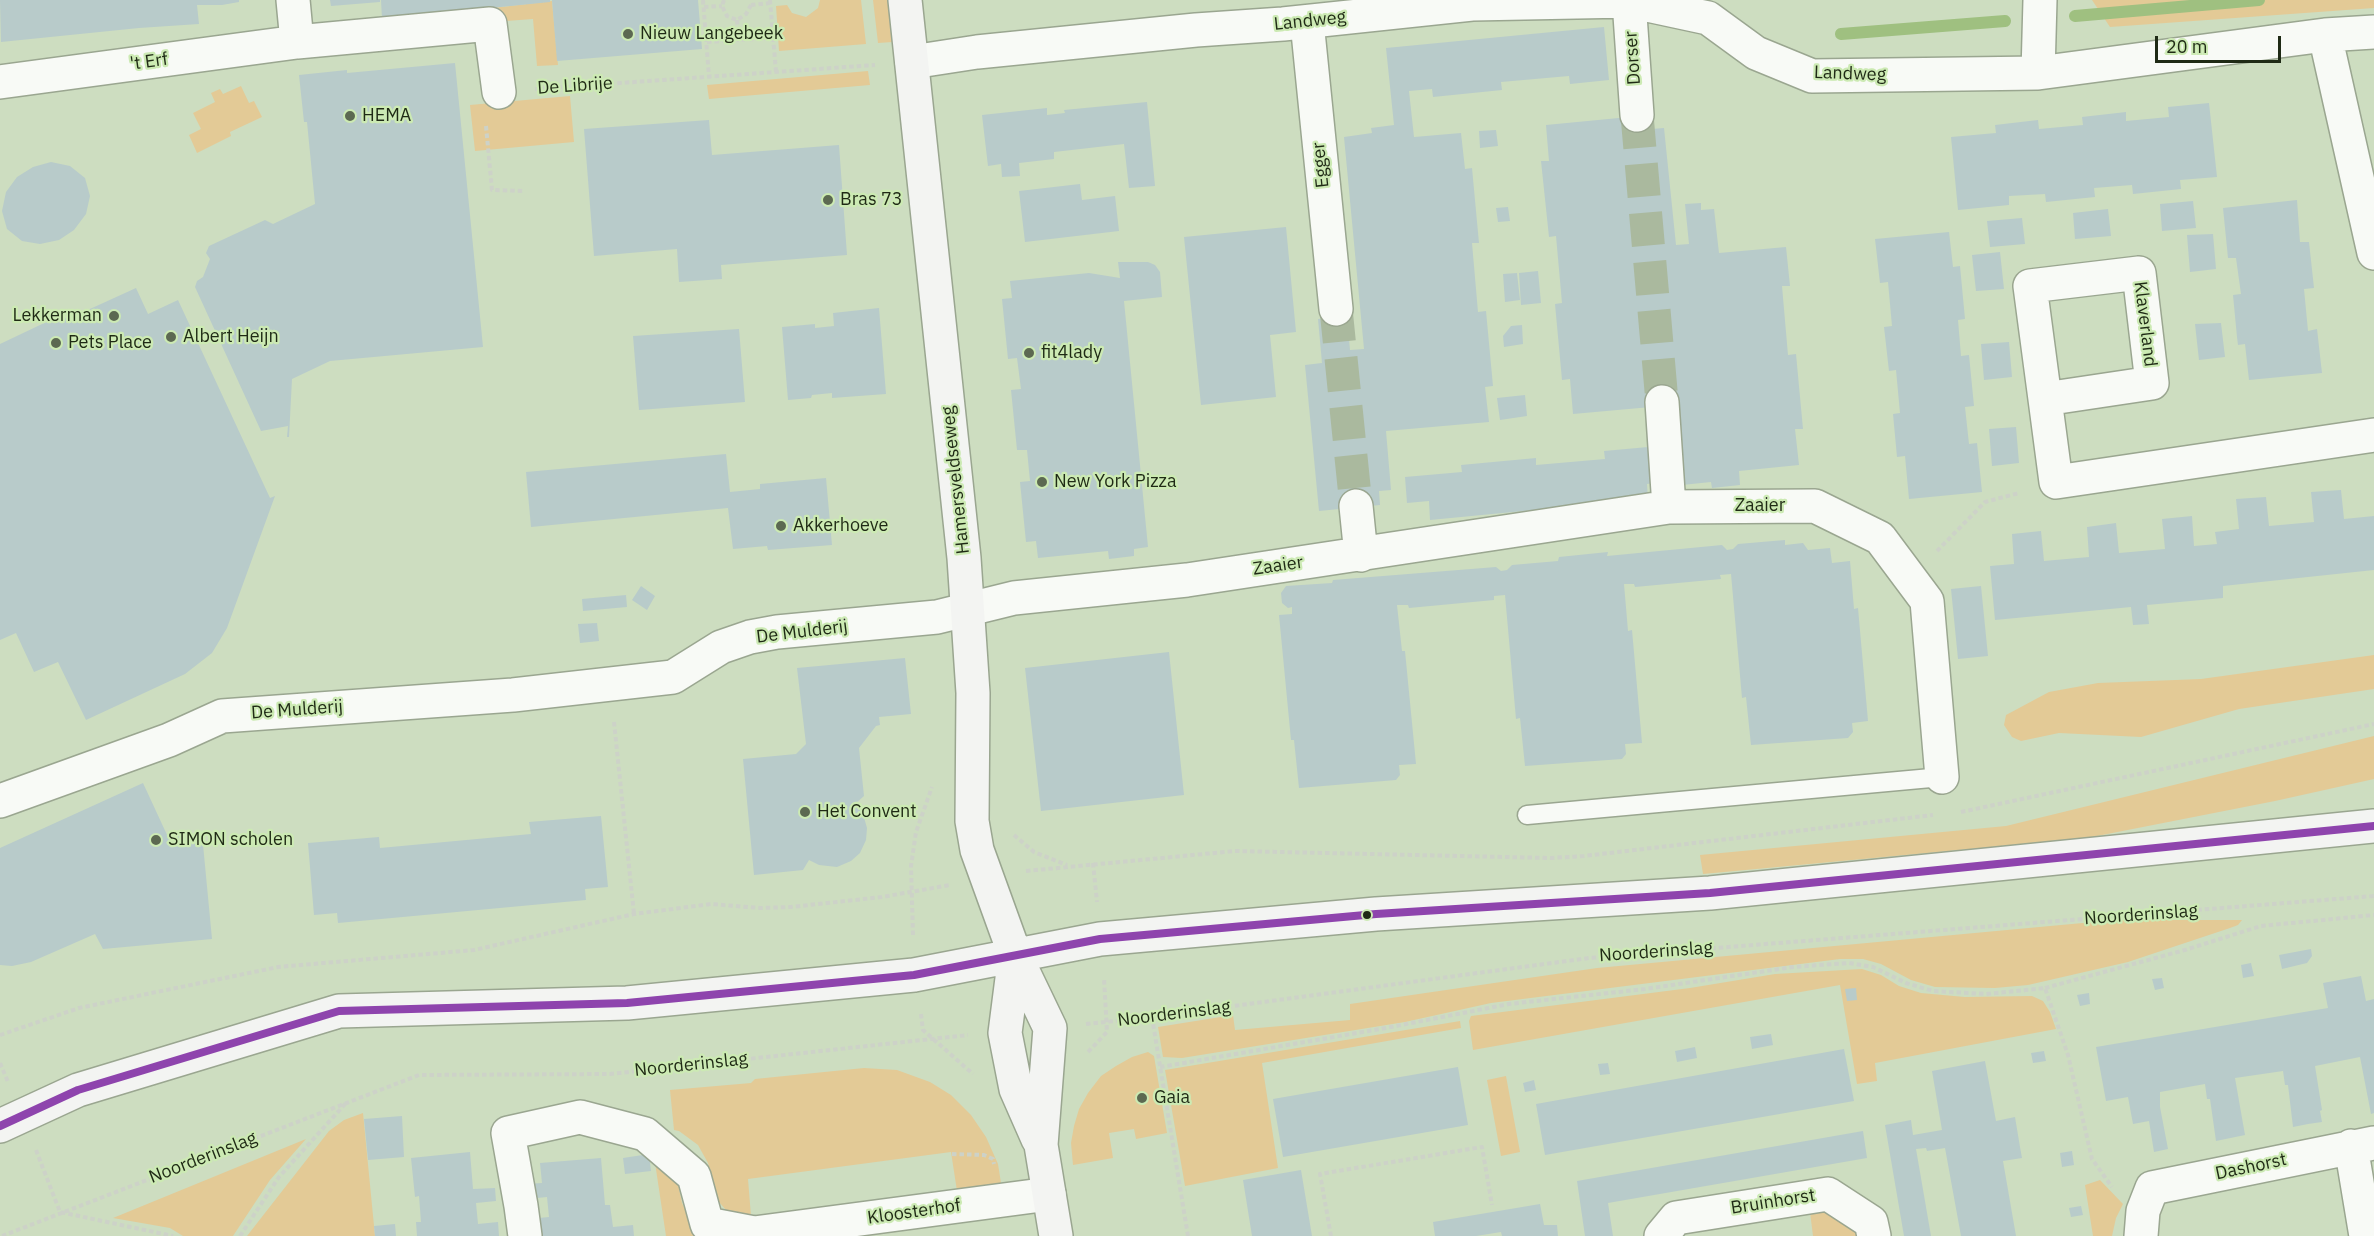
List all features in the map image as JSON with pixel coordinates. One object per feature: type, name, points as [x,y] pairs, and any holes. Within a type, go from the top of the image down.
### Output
[{"type":"main road","name":"Hamersveldseweg","points":[[905,0],[968,610],[973,693],[972,821],[977,850],[1015,955],[1050,1028],[1041,1145],[1056,1236]]},
{"type":"main road","points":[[0,1126],[78,1090],[339,1011],[627,1003],[914,975],[1100,939],[1376,914],[1710,893],[2374,826]]},
{"type":"main road","name":"Hamersveldseweg","points":[[1015,955],[1005,1033],[1016,1089],[1041,1145]]},
{"type":"street","points":[[293,0],[297,42],[490,24],[499,92]]},
{"type":"street","points":[[2038,73],[2040,0]]},
{"type":"street","name":"Landweg","points":[[912,62],[977,52],[1306,22],[1472,4],[1629,1],[1708,18],[1756,53],[1812,76],[2038,73],[2325,35],[2374,32]]},
{"type":"street","name":"Dorser","points":[[1629,1],[1637,115]]},
{"type":"street","name":"Egger","points":[[1306,22],[1336,309]]},
{"type":"street","points":[[2325,35],[2374,253]]},
{"type":"street","name":"'t Erf","points":[[0,82],[297,42]]},
{"type":"street","name":"Klaverland","points":[[2044,485],[2045,399],[2030,286],[2139,273],[2152,383],[2045,399]]},
{"type":"street","points":[[1662,402],[1669,507]]},
{"type":"street","points":[[2044,485],[2374,435]]},
{"type":"street","points":[[1356,506],[1361,555]]},
{"type":"street","name":"Zaaier","points":[[968,610],[1014,598],[1187,580],[1669,507],[1815,506],[1880,538],[1927,601],[1942,777]]},
{"type":"street","name":"De Mulderij","points":[[0,801],[168,740],[222,716],[513,695],[673,677],[721,647],[750,637],[777,632],[937,617],[968,610]]},
{"type":"street","name":"Kloosterhof","points":[[525,1236],[522,1206],[508,1133],[580,1117],[645,1134],[694,1176],[708,1224],[754,1233],[1049,1194]]},
{"type":"street","name":"Dashorst","points":[[2145,1212],[2363,1144],[2366,1236]]},
{"type":"street","name":"Bruinhorst","points":[[1661,1236],[1676,1218],[1828,1194],[1870,1221],[1874,1236]]},
{"type":"lane","name":"Zaaier","points":[[1527,815],[1942,777]]},
{"type":"path","points":[[703,0],[709,77]]},
{"type":"path","points":[[724,0],[723,6],[727,16],[737,20]]},
{"type":"path","points":[[737,20],[746,14],[750,2],[770,2],[776,72]]},
{"type":"path","points":[[704,7],[723,6]]},
{"type":"path","points":[[737,20],[739,40]]},
{"type":"path","points":[[707,42],[773,38]]},
{"type":"path","name":"De Librije","points":[[499,92],[912,62]]},
{"type":"path","points":[[499,92],[486,125],[492,190],[523,191]]},
{"type":"path","points":[[1911,581],[1951,535],[1985,502],[2044,485]]},
{"type":"path","points":[[610,685],[634,914]]},
{"type":"path","points":[[0,1035],[79,1008],[278,967],[474,951],[634,914],[711,904],[760,908],[791,907],[882,897],[987,877],[1093,863],[1107,1032],[1084,1057]]},
{"type":"path","name":"Noorderinslag","points":[[1050,1028],[1152,1017],[1589,958],[2374,896]]},
{"type":"path","points":[[1160,1067],[1509,1004],[1645,989],[1793,967],[1849,963],[1873,967],[1906,983],[1933,991],[1986,994],[2045,988],[2185,950],[2261,926],[2374,915]]},
{"type":"path","points":[[2045,988],[2068,1055],[2091,1159],[2109,1184],[2145,1212]]},
{"type":"path","points":[[1152,1017],[1188,1236]]},
{"type":"path","name":"Noorderinslag","points":[[2,1236],[419,1075],[610,1074],[1005,1033]]},
{"type":"path","points":[[240,1236],[279,1177],[347,1102]]},
{"type":"path","points":[[1331,1236],[1320,1174],[1482,1147],[1492,1205]]},
{"type":"path","points":[[60,1212],[173,1236]]},
{"type":"shaded area","points":[[820,0],[861,0],[866,44],[779,51],[776,6],[787,5],[792,13],[806,17],[818,8]]},
{"type":"shaded area","points":[[873,0],[888,0],[893,42],[878,43]]},
{"type":"shaded area","points":[[2092,0],[2374,0],[2374,8],[2110,27]]},
{"type":"shaded area","points":[[552,1],[558,65],[537,66],[533,19],[452,25],[451,13]]},
{"type":"shaded area","points":[[868,71],[870,85],[709,99],[707,85]]},
{"type":"shaded area","points":[[241,86],[249,103],[254,101],[262,117],[230,132],[231,136],[197,153],[189,135],[201,129],[193,113],[215,102],[211,93],[220,89],[223,94]]},
{"type":"shaded area","points":[[570,96],[574,142],[475,151],[470,105]]},
{"type":"shaded area","points":[[2374,655],[2374,689],[2239,709],[2141,737],[2059,733],[2021,741],[2012,737],[2004,725],[2006,715],[2049,692],[2098,683],[2201,679]]},
{"type":"shaded area","points":[[2374,736],[2374,779],[2275,801],[2087,838],[1703,874],[1700,855],[2006,826]]},
{"type":"shaded area","points":[[2115,920],[2242,920],[2238,925],[2230,928],[2128,962],[2028,985],[1995,988],[1935,987],[1911,980],[1881,964],[1863,959],[1840,959],[1491,1003],[1405,1022],[1182,1058],[1163,1057],[1158,1027],[1233,1015],[1235,1030],[1350,1020],[1350,1004],[1597,968]]},
{"type":"shaded area","points":[[1862,969],[1881,975],[1899,986],[1921,993],[1965,997],[2032,996],[2043,1001],[2056,1029],[1875,1063],[1877,1081],[1857,1084],[1840,985],[1473,1050],[1469,1021],[1471,1016],[1690,988],[1775,974]]},
{"type":"shaded area","points":[[1460,1021],[1461,1028],[1262,1063],[1278,1168],[1185,1186],[1165,1070]]},
{"type":"shaded area","points":[[1148,1052],[1154,1056],[1167,1133],[1136,1139],[1134,1129],[1109,1133],[1113,1158],[1073,1165],[1071,1143],[1074,1126],[1079,1109],[1088,1093],[1101,1076],[1132,1057]]},
{"type":"shaded area","points":[[864,1068],[897,1070],[930,1082],[951,1095],[971,1115],[986,1137],[998,1164],[1001,1183],[957,1191],[951,1152],[748,1179],[751,1216],[736,1216],[719,1202],[708,1163],[698,1145],[679,1131],[674,1130],[670,1090],[751,1083],[755,1079]]},
{"type":"shaded area","points":[[1506,1076],[1520,1152],[1501,1156],[1487,1080]]},
{"type":"shaded area","points":[[363,1113],[375,1236],[247,1236],[329,1131],[344,1120]]},
{"type":"shaded area","points":[[306,1139],[270,1180],[233,1236],[183,1236],[170,1228],[113,1218]]},
{"type":"shaded area","points":[[654,1156],[677,1179],[682,1203],[690,1219],[707,1236],[666,1236]]},
{"type":"shaded area","points":[[2100,1180],[2123,1204],[2116,1218],[2112,1236],[2093,1236],[2085,1185]]},
{"type":"shaded area","points":[[1830,1211],[1854,1227],[1859,1236],[1813,1236],[1810,1212]]},
{"type":"building","points":[[0,0],[239,0],[239,2],[197,5],[199,24],[1,42]]},
{"type":"building","points":[[330,0],[380,0],[380,2],[331,6]]},
{"type":"building","points":[[381,0],[550,0],[550,2],[382,19]]},
{"type":"building","name":"Nieuw Langebeek","points":[[552,0],[698,0],[702,49],[557,61]]},
{"type":"building","points":[[1604,27],[1609,80],[1570,84],[1569,76],[1501,82],[1502,90],[1433,97],[1432,89],[1409,91],[1414,137],[1461,133],[1465,169],[1472,168],[1479,243],[1472,243],[1478,312],[1486,311],[1493,386],[1485,387],[1489,422],[1386,431],[1391,490],[1379,491],[1380,505],[1319,511],[1305,365],[1322,363],[1318,319],[1331,318],[1346,308],[1350,350],[1364,349],[1344,137],[1372,133],[1371,128],[1394,125],[1386,48]]},
{"type":"building","points":[[455,63],[483,347],[330,361],[292,379],[289,437],[287,437],[288,426],[261,431],[195,287],[197,281],[203,277],[210,259],[206,253],[209,246],[265,220],[273,224],[315,204],[307,122],[304,122],[299,75]]},
{"type":"building","points":[[1147,102],[1155,186],[1129,188],[1124,144],[1054,152],[1054,159],[1019,163],[1020,176],[1002,177],[1001,164],[988,166],[982,115],[1047,108],[1047,115],[1065,113],[1064,110]]},
{"type":"building","points":[[2209,103],[2217,177],[2180,180],[2181,189],[2133,194],[2132,185],[2094,188],[2095,197],[2046,202],[2045,194],[2009,196],[2009,205],[1958,210],[1951,137],[1996,133],[1995,125],[2038,120],[2039,129],[2083,125],[2082,117],[2126,112],[2126,121],[2169,117],[2168,107]]},
{"type":"building","points":[[1650,115],[1652,129],[1664,128],[1676,245],[1689,244],[1685,204],[1701,203],[1701,210],[1714,209],[1719,253],[1786,247],[1790,286],[1782,286],[1788,355],[1796,354],[1803,429],[1795,429],[1799,465],[1739,471],[1740,485],[1712,488],[1711,482],[1682,485],[1673,405],[1573,414],[1570,379],[1562,380],[1555,304],[1562,303],[1556,236],[1549,237],[1541,161],[1549,161],[1546,125]]},
{"type":"building","points":[[709,120],[712,155],[839,145],[847,255],[721,265],[722,279],[679,282],[677,249],[594,256],[584,129]]},
{"type":"building","points":[[1496,130],[1498,146],[1480,148],[1479,131]]},
{"type":"building","points":[[51,162],[70,166],[85,178],[90,196],[86,214],[74,230],[59,240],[40,244],[22,241],[7,229],[2,211],[6,192],[17,177],[33,167]]},
{"type":"building","points":[[1080,184],[1082,200],[1115,196],[1119,231],[1025,242],[1019,191]]},
{"type":"building","points":[[2297,200],[2300,242],[2309,242],[2314,288],[2304,289],[2308,331],[2317,329],[2322,373],[2249,380],[2245,344],[2238,345],[2233,295],[2241,294],[2236,258],[2228,258],[2223,208]]},
{"type":"building","points":[[2193,201],[2196,228],[2162,231],[2160,204]]},
{"type":"building","points":[[1508,207],[1510,221],[1498,222],[1496,208]]},
{"type":"building","points":[[2108,209],[2111,236],[2075,239],[2073,213]]},
{"type":"building","points":[[2022,218],[2025,244],[1990,247],[1987,221]]},
{"type":"building","points":[[1286,227],[1296,332],[1270,335],[1276,397],[1201,405],[1184,237]]},
{"type":"building","points":[[1949,232],[1953,267],[1960,266],[1965,319],[1958,320],[1961,356],[1969,355],[1974,406],[1965,407],[1969,444],[1977,443],[1982,492],[1909,499],[1905,456],[1897,457],[1893,414],[1900,413],[1896,370],[1889,371],[1884,327],[1892,326],[1888,282],[1880,283],[1875,239]]},
{"type":"building","points":[[2213,234],[2216,269],[2190,272],[2187,235]]},
{"type":"building","points":[[2000,252],[2004,289],[1976,291],[1972,255]]},
{"type":"building","points":[[1118,262],[1148,262],[1155,265],[1160,272],[1162,297],[1124,301],[1148,547],[1134,549],[1134,556],[1109,559],[1108,551],[1038,558],[1036,541],[1026,542],[1020,482],[1030,481],[1027,450],[1017,450],[1011,390],[1021,389],[1017,358],[1008,359],[1002,299],[1012,298],[1010,281],[1089,273],[1120,278]]},
{"type":"building","points":[[1538,271],[1541,303],[1521,305],[1519,273]]},
{"type":"building","points":[[1517,273],[1520,300],[1505,302],[1503,274]]},
{"type":"building","points":[[136,288],[148,314],[178,300],[270,498],[275,496],[227,628],[212,653],[185,674],[86,720],[58,662],[34,672],[16,633],[0,640],[0,344],[59,316],[68,319]]},
{"type":"building","points":[[879,308],[886,394],[832,398],[832,393],[788,400],[782,327],[815,324],[815,328],[834,326],[833,313]]},
{"type":"building","points":[[2221,323],[2225,357],[2199,360],[2195,324]]},
{"type":"building","points":[[1522,325],[1523,344],[1504,347],[1503,336],[1511,326]]},
{"type":"building","points":[[739,329],[745,402],[639,410],[633,336]]},
{"type":"building","points":[[2009,342],[2012,377],[1984,380],[1981,344]]},
{"type":"building","points":[[1525,395],[1527,416],[1500,420],[1497,398]]},
{"type":"building","points":[[2016,427],[2019,463],[1992,466],[1989,429]]},
{"type":"building","points":[[1659,446],[1663,482],[1647,484],[1648,499],[1430,520],[1429,501],[1407,503],[1405,477],[1462,472],[1461,465],[1536,458],[1536,465],[1605,459],[1604,451]]},
{"type":"building","points":[[726,454],[730,492],[760,489],[760,484],[826,478],[832,545],[768,550],[767,546],[733,549],[728,508],[531,527],[526,472]]},
{"type":"building","points":[[2341,490],[2344,519],[2374,516],[2374,570],[2223,586],[2223,598],[2147,605],[2149,624],[2133,625],[2131,607],[1995,620],[1990,566],[2014,564],[2012,534],[2041,531],[2044,561],[2089,557],[2087,527],[2116,523],[2119,553],[2165,549],[2162,519],[2192,516],[2194,546],[2217,544],[2215,532],[2239,529],[2236,499],[2266,497],[2269,526],[2314,522],[2311,492]]},
{"type":"building","points":[[1785,540],[1785,545],[1803,543],[1808,550],[1830,548],[1832,563],[1850,561],[1854,609],[1858,608],[1868,721],[1852,723],[1853,732],[1848,738],[1751,745],[1746,697],[1742,698],[1731,574],[1720,575],[1721,579],[1635,587],[1634,584],[1624,584],[1628,631],[1632,630],[1642,743],[1625,744],[1626,754],[1622,759],[1525,766],[1520,718],[1516,719],[1505,595],[1494,596],[1494,600],[1409,608],[1408,605],[1397,605],[1402,651],[1405,651],[1416,764],[1399,765],[1400,775],[1396,780],[1299,788],[1294,740],[1291,740],[1279,615],[1292,614],[1292,607],[1288,608],[1282,603],[1281,593],[1286,586],[1496,567],[1501,571],[1507,570],[1512,565],[1558,561],[1559,557],[1608,552],[1607,556],[1722,545],[1727,550],[1733,549],[1738,544]]},
{"type":"building","points":[[641,586],[655,596],[647,610],[632,600]]},
{"type":"building","points":[[1981,586],[1988,656],[1958,659],[1951,589]]},
{"type":"building","points":[[626,595],[627,607],[583,611],[582,599]]},
{"type":"building","points":[[597,623],[599,641],[580,643],[578,624]]},
{"type":"building","points":[[1169,652],[1184,795],[1041,811],[1025,668]]},
{"type":"building","name":"Het Convent","points":[[905,658],[911,714],[879,717],[880,725],[876,726],[859,748],[864,796],[855,804],[863,814],[867,828],[866,840],[860,853],[851,861],[837,867],[819,865],[809,860],[803,870],[754,875],[743,759],[796,754],[806,744],[797,668]]},
{"type":"building","points":[[143,783],[168,837],[202,834],[212,939],[103,949],[95,934],[31,962],[12,966],[0,965],[0,848]]},
{"type":"building","points":[[601,816],[608,887],[585,889],[586,900],[338,923],[337,913],[314,915],[308,843],[379,837],[380,848],[531,834],[529,822]]},
{"type":"building","points":[[2311,949],[2312,956],[2307,963],[2282,969],[2279,955]]},
{"type":"building","points":[[2251,963],[2254,976],[2243,978],[2241,965]]},
{"type":"building","points":[[2361,976],[2366,1001],[2374,999],[2374,1113],[2371,1114],[2360,1057],[2315,1066],[2322,1122],[2293,1127],[2288,1085],[2285,1085],[2283,1071],[2235,1078],[2245,1135],[2216,1141],[2210,1099],[2207,1099],[2205,1084],[2160,1092],[2160,1107],[2168,1149],[2154,1152],[2149,1121],[2133,1124],[2128,1097],[2106,1101],[2096,1047],[2328,1008],[2323,983]]},
{"type":"building","points":[[2162,978],[2164,988],[2155,990],[2152,979]]},
{"type":"building","points":[[1856,988],[1857,1000],[1847,1001],[1845,989]]},
{"type":"building","points":[[2089,993],[2090,1004],[2080,1006],[2077,995]]},
{"type":"building","points":[[1771,1034],[1773,1045],[1752,1049],[1750,1037]]},
{"type":"building","points":[[1695,1047],[1697,1058],[1677,1062],[1675,1051]]},
{"type":"building","points":[[1844,1049],[1854,1101],[1545,1155],[1536,1104]]},
{"type":"building","points":[[2044,1051],[2046,1061],[2033,1063],[2031,1053]]},
{"type":"building","points":[[1985,1061],[1996,1121],[2015,1117],[2022,1158],[2003,1161],[2016,1236],[1961,1236],[1945,1148],[1927,1151],[1926,1148],[1916,1149],[1931,1236],[1904,1236],[1885,1125],[1911,1120],[1913,1135],[1942,1130],[1932,1071]]},
{"type":"building","points":[[1608,1063],[1610,1074],[1600,1075],[1598,1064]]},
{"type":"building","points":[[1458,1067],[1468,1125],[1283,1157],[1273,1099]]},
{"type":"building","points":[[1534,1080],[1536,1090],[1525,1092],[1523,1083]]},
{"type":"building","points":[[402,1116],[404,1157],[368,1160],[364,1119]]},
{"type":"building","points":[[1863,1131],[1867,1158],[1608,1203],[1613,1236],[1585,1236],[1577,1181]]},
{"type":"building","points":[[2072,1151],[2074,1165],[2062,1167],[2060,1153]]},
{"type":"building","points":[[470,1152],[473,1189],[495,1188],[496,1201],[476,1203],[478,1224],[498,1222],[499,1236],[417,1236],[416,1222],[421,1222],[419,1196],[415,1197],[411,1158]]},
{"type":"building","points":[[649,1154],[651,1171],[625,1174],[623,1158]]},
{"type":"building","points":[[601,1158],[605,1205],[610,1205],[613,1227],[633,1225],[634,1236],[531,1236],[529,1219],[549,1217],[547,1197],[527,1199],[526,1184],[542,1183],[540,1163]]},
{"type":"building","points":[[1301,1170],[1312,1236],[1252,1236],[1243,1180]]},
{"type":"building","points":[[1540,1204],[1544,1225],[1557,1225],[1558,1236],[1502,1236],[1501,1232],[1476,1236],[1435,1236],[1433,1222]]},
{"type":"building","points":[[2081,1206],[2083,1215],[2071,1217],[2069,1208]]},
{"type":"building","points":[[395,1224],[396,1236],[375,1236],[374,1226]]},
{"type":"waterway","points":[[2075,16],[2259,0]]},
{"type":"waterway","points":[[1841,34],[2005,21]]},
{"type":"tunnel","points":[[1637,115],[1662,402]]},
{"type":"tunnel","points":[[1336,309],[1356,506]]},
{"type":"transit line","points":[[0,1126],[78,1090],[339,1011],[627,1003],[914,975],[1100,939],[1376,914],[1710,893],[2374,826]]},
{"type":"place","name":"Nieuw Langebeek","points":[[628,34]]},
{"type":"place","name":"HEMA","points":[[350,116]]},
{"type":"place","name":"Bras 73","points":[[828,200]]},
{"type":"place","name":"Lekkerman","points":[[114,316]]},
{"type":"place","name":"Albert Heijn","points":[[171,337]]},
{"type":"place","name":"Pets Place","points":[[56,343]]},
{"type":"place","name":"fit4lady","points":[[1029,353]]},
{"type":"place","name":"New York Pizza","points":[[1042,482]]},
{"type":"place","name":"Akkerhoeve","points":[[781,526]]},
{"type":"place","name":"Het Convent","points":[[805,812]]},
{"type":"place","name":"SIMON scholen","points":[[156,840]]},
{"type":"place","name":"Gaia","points":[[1142,1098]]}]
